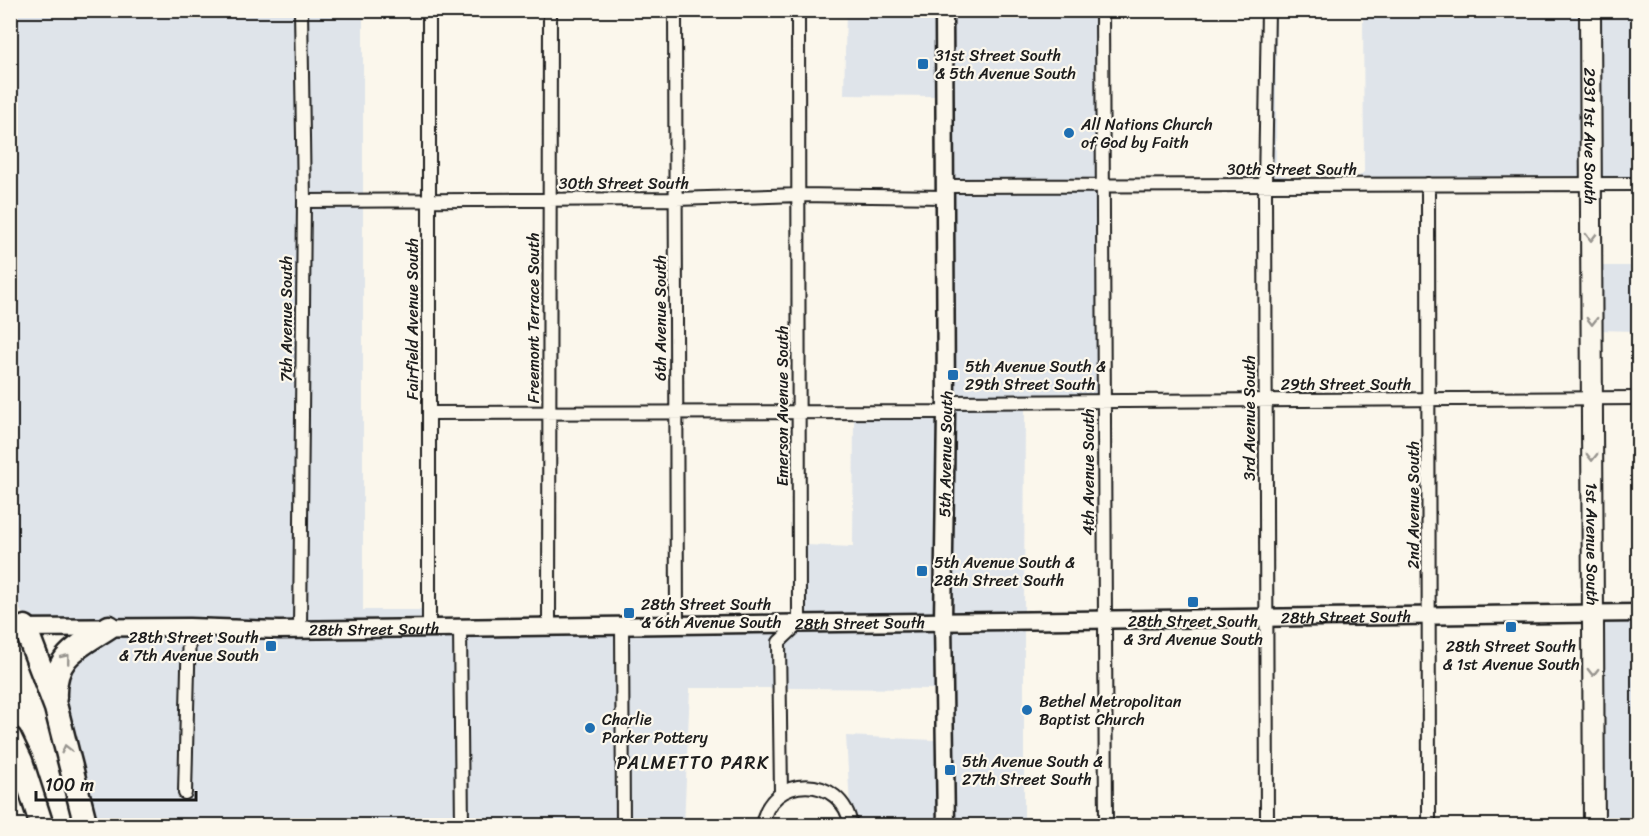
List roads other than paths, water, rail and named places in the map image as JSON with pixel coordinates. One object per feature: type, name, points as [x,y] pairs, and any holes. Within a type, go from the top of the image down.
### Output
[{"type":"highway","points":[[86,825],[56,708],[54,687],[59,667],[70,652],[109,627]]},
{"type":"highway","points":[[18,628],[56,708]]},
{"type":"highway","points":[[10,738],[21,761],[42,825]]},
{"type":"main road","name":"2931 1st Ave South","points":[[1590,10],[1591,262]]},
{"type":"main road","name":"1st Avenue South","points":[[1591,262],[1594,825]]},
{"type":"street","name":"7th Avenue South","points":[[300,629],[304,201],[302,10]]},
{"type":"street","name":"Fairfield Avenue South","points":[[429,10],[429,627]]},
{"type":"street","name":"Freemont Terrace South","points":[[549,626],[550,10]]},
{"type":"street","name":"6th Avenue South","points":[[675,10],[677,625]]},
{"type":"street","name":"Emerson Avenue South","points":[[798,10],[799,623]]},
{"type":"street","name":"5th Avenue South","points":[[944,10],[946,407],[943,621],[946,825]]},
{"type":"street","name":"4th Avenue South","points":[[1102,10],[1107,825]]},
{"type":"street","name":"3rd Avenue South","points":[[1267,825],[1265,185],[1268,10]]},
{"type":"street","name":"30th Street South","points":[[304,201],[676,199],[1103,186],[1638,183]]},
{"type":"street","name":"2nd Avenue South","points":[[1428,184],[1429,825]]},
{"type":"street","name":"29th Street South","points":[[429,413],[799,412],[1104,402],[1638,398]]},
{"type":"street","name":"28th Street South","points":[[18,628],[189,627],[279,630],[1638,613]]},
{"type":"street","points":[[781,794],[779,642],[799,623]]},
{"type":"street","points":[[622,625],[623,825]]},
{"type":"street","points":[[185,793],[189,627]]},
{"type":"street","points":[[460,627],[462,825]]},
{"type":"street","points":[[762,825],[768,807],[781,794],[801,786],[817,787],[831,793],[842,803],[851,825]]},
{"type":"place","name":"31st Street South & 5th Avenue South","points":[[923,64]]},
{"type":"place","name":"All Nations Church of God by Faith","points":[[1069,133]]},
{"type":"place","name":"5th Avenue South & 29th Street South","points":[[953,375]]},
{"type":"place","name":"5th Avenue South & 28th Street South","points":[[922,571]]},
{"type":"place","name":"28th Street South & 3rd Avenue South","points":[[1193,602]]},
{"type":"place","name":"28th Street South & 6th Avenue South","points":[[629,613]]},
{"type":"place","name":"28th Street South & 1st Avenue South","points":[[1511,627]]},
{"type":"place","name":"28th Street South & 7th Avenue South","points":[[271,646]]},
{"type":"place","name":"Bethel Metropolitan Baptist Church","points":[[1027,710]]},
{"type":"place","name":"Charlie Parker Pottery","points":[[590,728]]},
{"type":"place","name":"5th Avenue South & 27th Street South","points":[[950,770]]},
{"type":"district","name":"PALMETTO PARK","points":[[693,763]]}]
